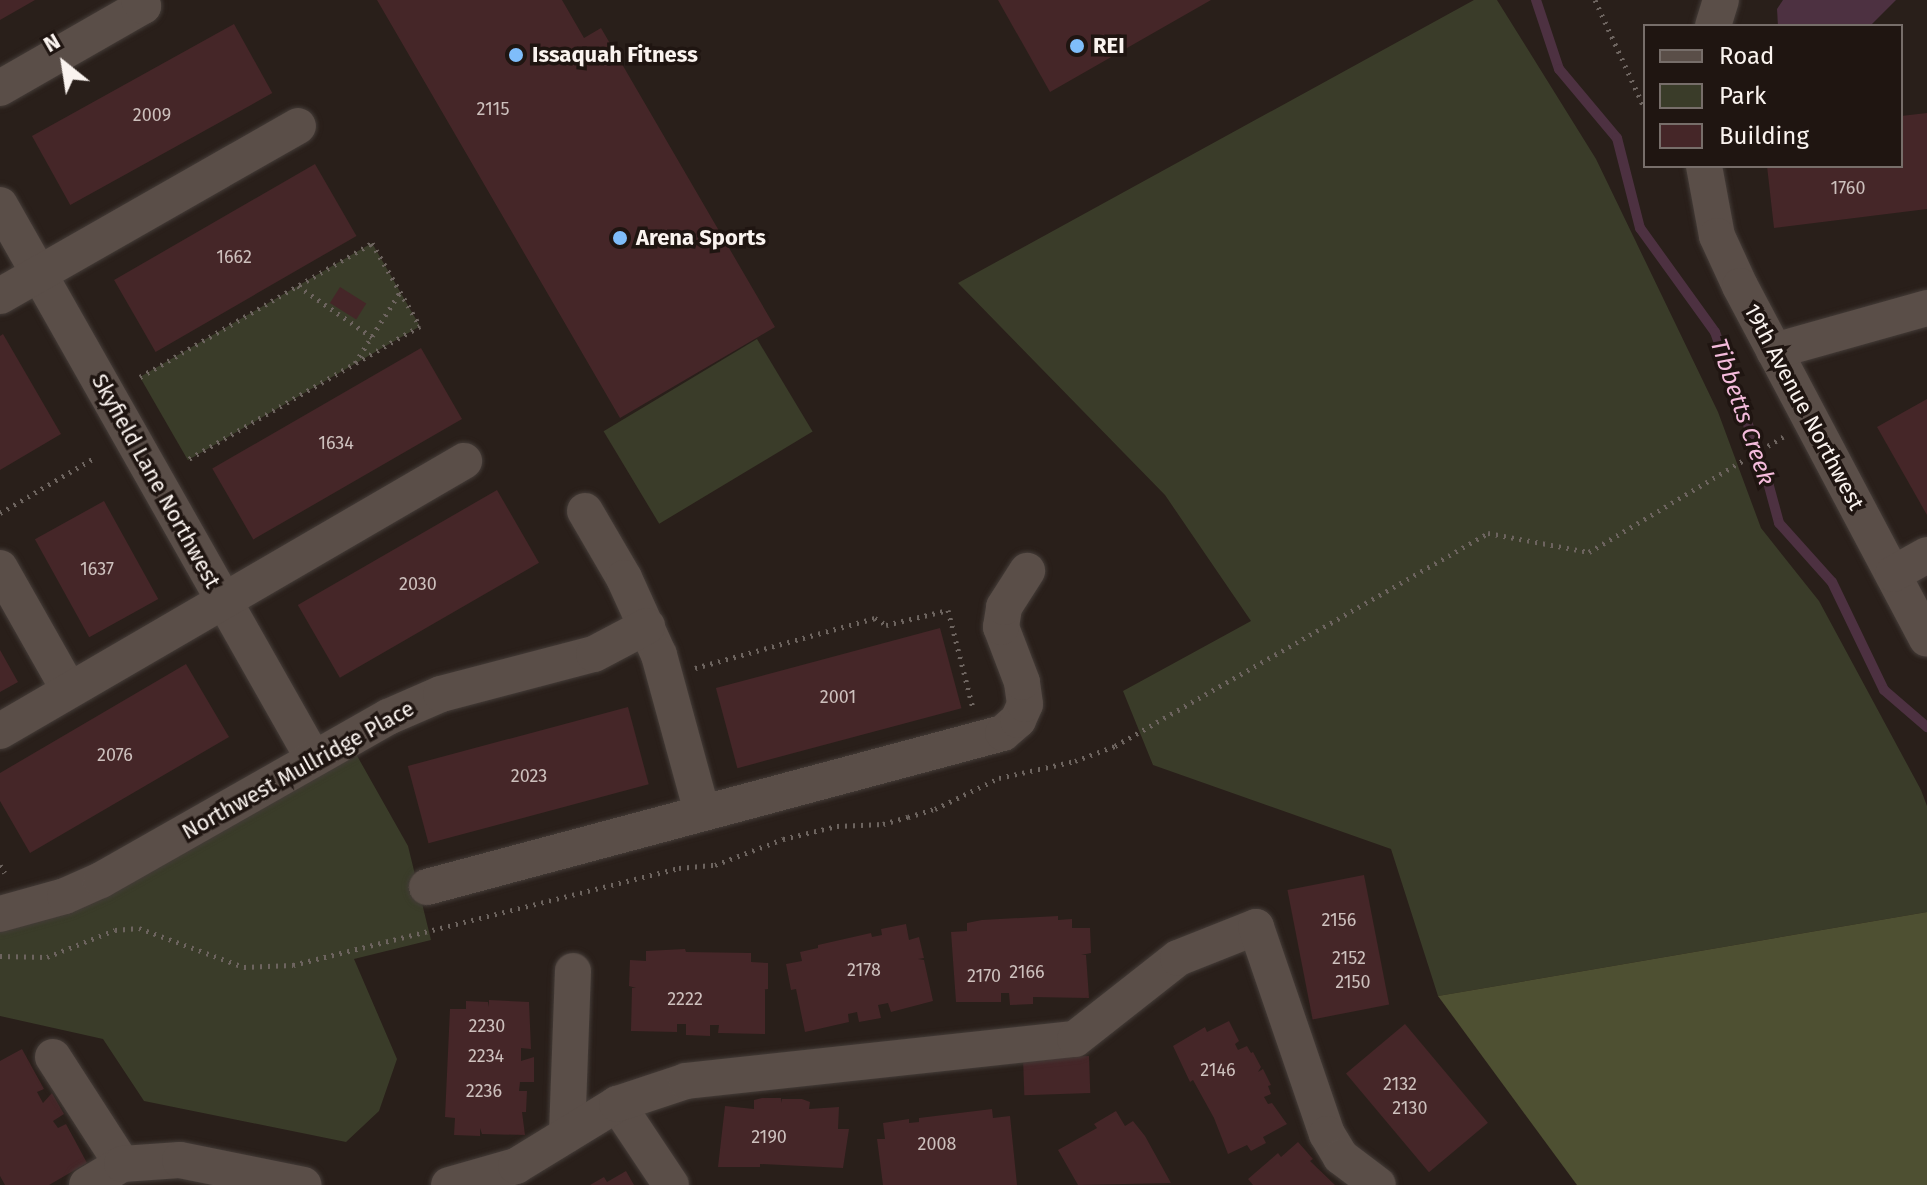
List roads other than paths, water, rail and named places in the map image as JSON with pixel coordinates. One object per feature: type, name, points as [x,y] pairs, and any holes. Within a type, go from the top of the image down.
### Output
[{"type":"street","points":[[0,88],[143,6],[139,0]]},
{"type":"street","points":[[1714,24],[1721,0]]},
{"type":"street","points":[[0,296],[298,126]]},
{"type":"street","name":"19th Avenue Northwest","points":[[1704,168],[1717,236],[1774,351],[1927,639]]},
{"type":"street","name":"Skyfield Lane Northwest","points":[[0,205],[313,758]]},
{"type":"street","points":[[1774,351],[1927,308]]},
{"type":"street","points":[[0,731],[464,461]]},
{"type":"street","points":[[585,511],[647,626],[659,655],[702,812]]},
{"type":"street","points":[[1893,574],[1927,555]]},
{"type":"street","points":[[0,568],[69,690]]},
{"type":"street","points":[[427,887],[1003,733],[1018,720],[1025,704],[1022,682],[1001,627],[1004,607],[1027,571]]},
{"type":"street","name":"Northwest Mullridge Place","points":[[0,914],[53,900],[101,880],[388,717],[441,694],[594,654],[647,626]]},
{"type":"street","points":[[449,1185],[516,1166],[617,1104],[686,1081],[1075,1039],[1178,958],[1256,927],[1327,1134],[1341,1157],[1378,1185]]},
{"type":"street","points":[[567,1134],[573,971]]},
{"type":"street","points":[[53,1057],[122,1164]]},
{"type":"street","points":[[617,1104],[671,1185]]},
{"type":"street","points":[[87,1185],[122,1164],[180,1160],[304,1185]]},
{"type":"waterway","name":"Tibbetts Creek","points":[[1536,0],[1559,69],[1617,138],[1640,228],[1715,332],[1766,475],[1779,523],[1832,582],[1884,690],[1927,727]]},
{"type":"place","name":"REI","points":[[1077,46]]},
{"type":"place","name":"Issaquah Fitness","points":[[516,55]]},
{"type":"place","name":"Arena Sports","points":[[620,238]]}]
